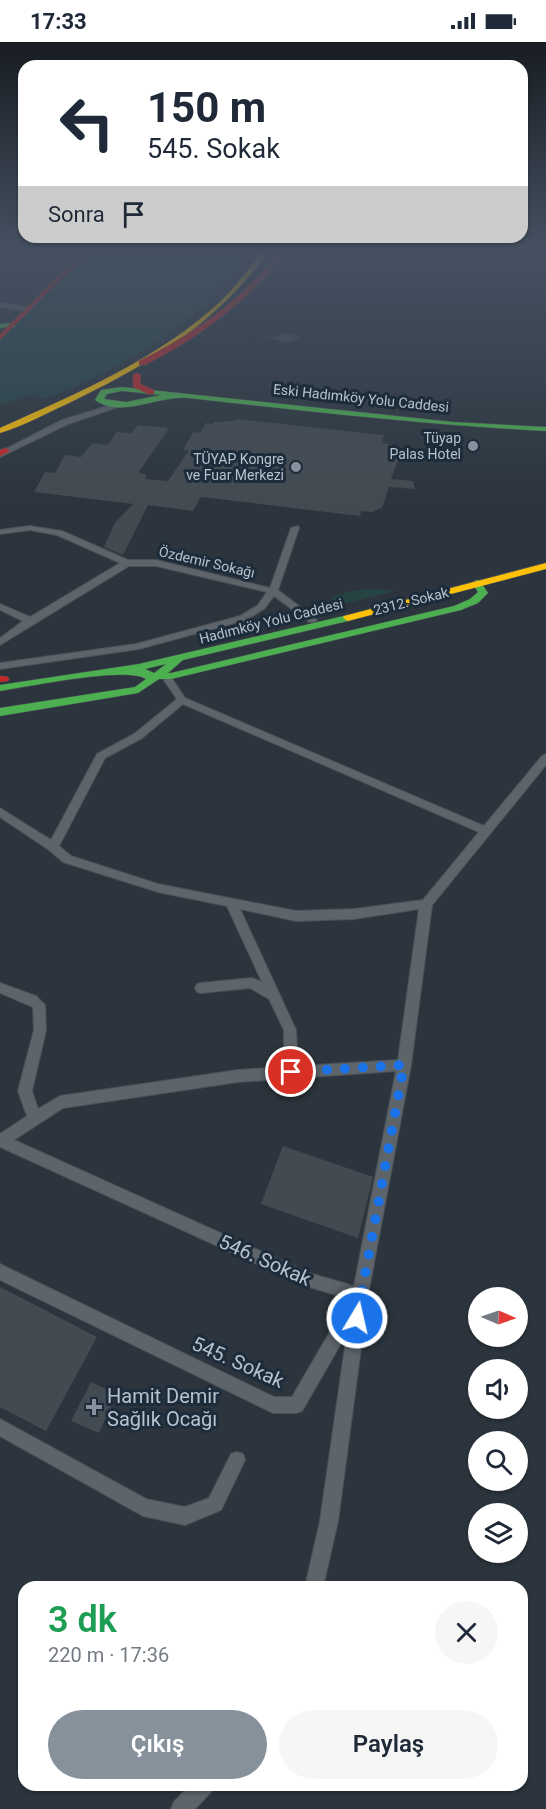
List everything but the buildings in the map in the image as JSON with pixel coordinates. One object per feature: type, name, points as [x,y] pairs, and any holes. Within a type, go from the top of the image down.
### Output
[{"type":"main road","points":[[0,420],[78,389],[117,369],[173,333]]},
{"type":"main road","points":[[131,394],[130,382],[134,372],[185,333]]},
{"type":"main road","points":[[168,351],[186,333]]},
{"type":"main road","points":[[0,431],[134,372],[194,333]]},
{"type":"main road","points":[[134,372],[136,385],[151,392]]},
{"type":"main road","name":"Eski Hadımköy Yolu Caddesi","points":[[99,397],[109,390],[131,394],[173,396],[453,424],[546,429]]},
{"type":"main road","name":"Eski Hadımköy Yolu Caddesi","points":[[117,406],[131,394],[151,392],[173,396]]},
{"type":"main road","points":[[99,397],[102,402],[117,406]]},
{"type":"main road","name":"Hadımköy Yolu Caddesi","points":[[1,678],[143,659],[312,620],[546,560]]},
{"type":"main road","name":"Hadımköy Yolu Caddesi","points":[[1,678],[116,672],[178,660],[286,635],[546,566]]},
{"type":"main road","name":"2312. Sokak","points":[[0,704],[131,686],[157,676],[473,602],[483,593],[477,583]]},
{"type":"main road","name":"2312. Sokak","points":[[0,712],[138,690],[178,660]]},
{"type":"main road","name":"2312. Sokak","points":[[116,672],[144,672],[157,676]]},
{"type":"street","name":"Eski Hadımköy Yolu Caddesi","points":[[2,452],[83,410],[99,397]]},
{"type":"street","name":"Eski Hadımköy Yolu Caddesi","points":[[32,436],[71,420],[117,406]]},
{"type":"street","points":[[0,532],[30,528],[59,532],[127,563]]},
{"type":"street","points":[[1,678],[209,629],[243,618],[261,607],[273,591],[294,528]]},
{"type":"street","points":[[0,642],[30,621],[127,563]]},
{"type":"street","name":"Özdemir Sokağı","points":[[127,563],[156,563],[273,591],[312,620]]},
{"type":"street","points":[[0,607],[30,621]]},
{"type":"street","points":[[157,676],[182,700],[486,831]]},
{"type":"street","points":[[53,847],[101,756],[138,736],[182,700]]},
{"type":"street","points":[[0,812],[53,847],[67,860],[158,888],[296,916],[354,914],[426,904],[546,758]]},
{"type":"street","points":[[231,903],[290,1030],[291,1072]]},
{"type":"street","name":"545. Sokak","points":[[0,1272],[273,1405],[296,1405],[360,1295],[404,1065],[426,904]]},
{"type":"street","points":[[201,988],[252,983],[275,996]]},
{"type":"street","points":[[0,988],[39,1005],[40,1030],[25,1091],[35,1119]]},
{"type":"street","points":[[1,1142],[60,1102],[238,1076],[404,1065]]},
{"type":"street","name":"546. Sokak","points":[[1,1142],[308,1280],[360,1295]]},
{"type":"street","points":[[315,1581],[329,1521],[360,1295]]},
{"type":"street","points":[[0,1427],[144,1507],[185,1516],[215,1504],[237,1460]]},
{"type":"street","points":[[181,1809],[198,1791]]},
{"type":"green space","points":[[6,333],[168,333],[110,369],[65,391],[44,399],[34,394],[0,405],[0,340]]},
{"type":"green space","points":[[357,590],[395,591],[328,608],[334,596]]},
{"type":"traffic: fast","points":[[173,396],[126,404],[99,400],[104,392],[122,389],[453,424],[546,429]]},
{"type":"traffic: fast","points":[[116,672],[144,672],[147,676],[171,676],[457,608],[474,601],[483,593],[477,583]]},
{"type":"traffic: fast","points":[[0,688],[139,667],[348,618]]},
{"type":"traffic: fast","points":[[0,712],[138,690],[178,660]]},
{"type":"traffic: slow","points":[[0,431],[117,376],[145,361],[185,333]]},
{"type":"traffic: slow","points":[[348,618],[546,566]]},
{"type":"traffic: jam","points":[[0,338],[4,333]]},
{"type":"traffic: jam","points":[[142,363],[195,333]]},
{"type":"traffic: jam","points":[[137,375],[136,385],[151,392]]},
{"type":"traffic: jam","points":[[0,453],[6,451]]},
{"type":"place","name":"Tüyap Palas Hotel","points":[[473,446]]},
{"type":"place","name":"TÜYAP Kongre ve Fuar Merkezi","points":[[296,467]]},
{"type":"place","name":"Hamit Demir Sağlık Ocağı","points":[[94,1407]]},
{"type":"route","points":[[291,1072],[404,1065],[357,1318]]}]
